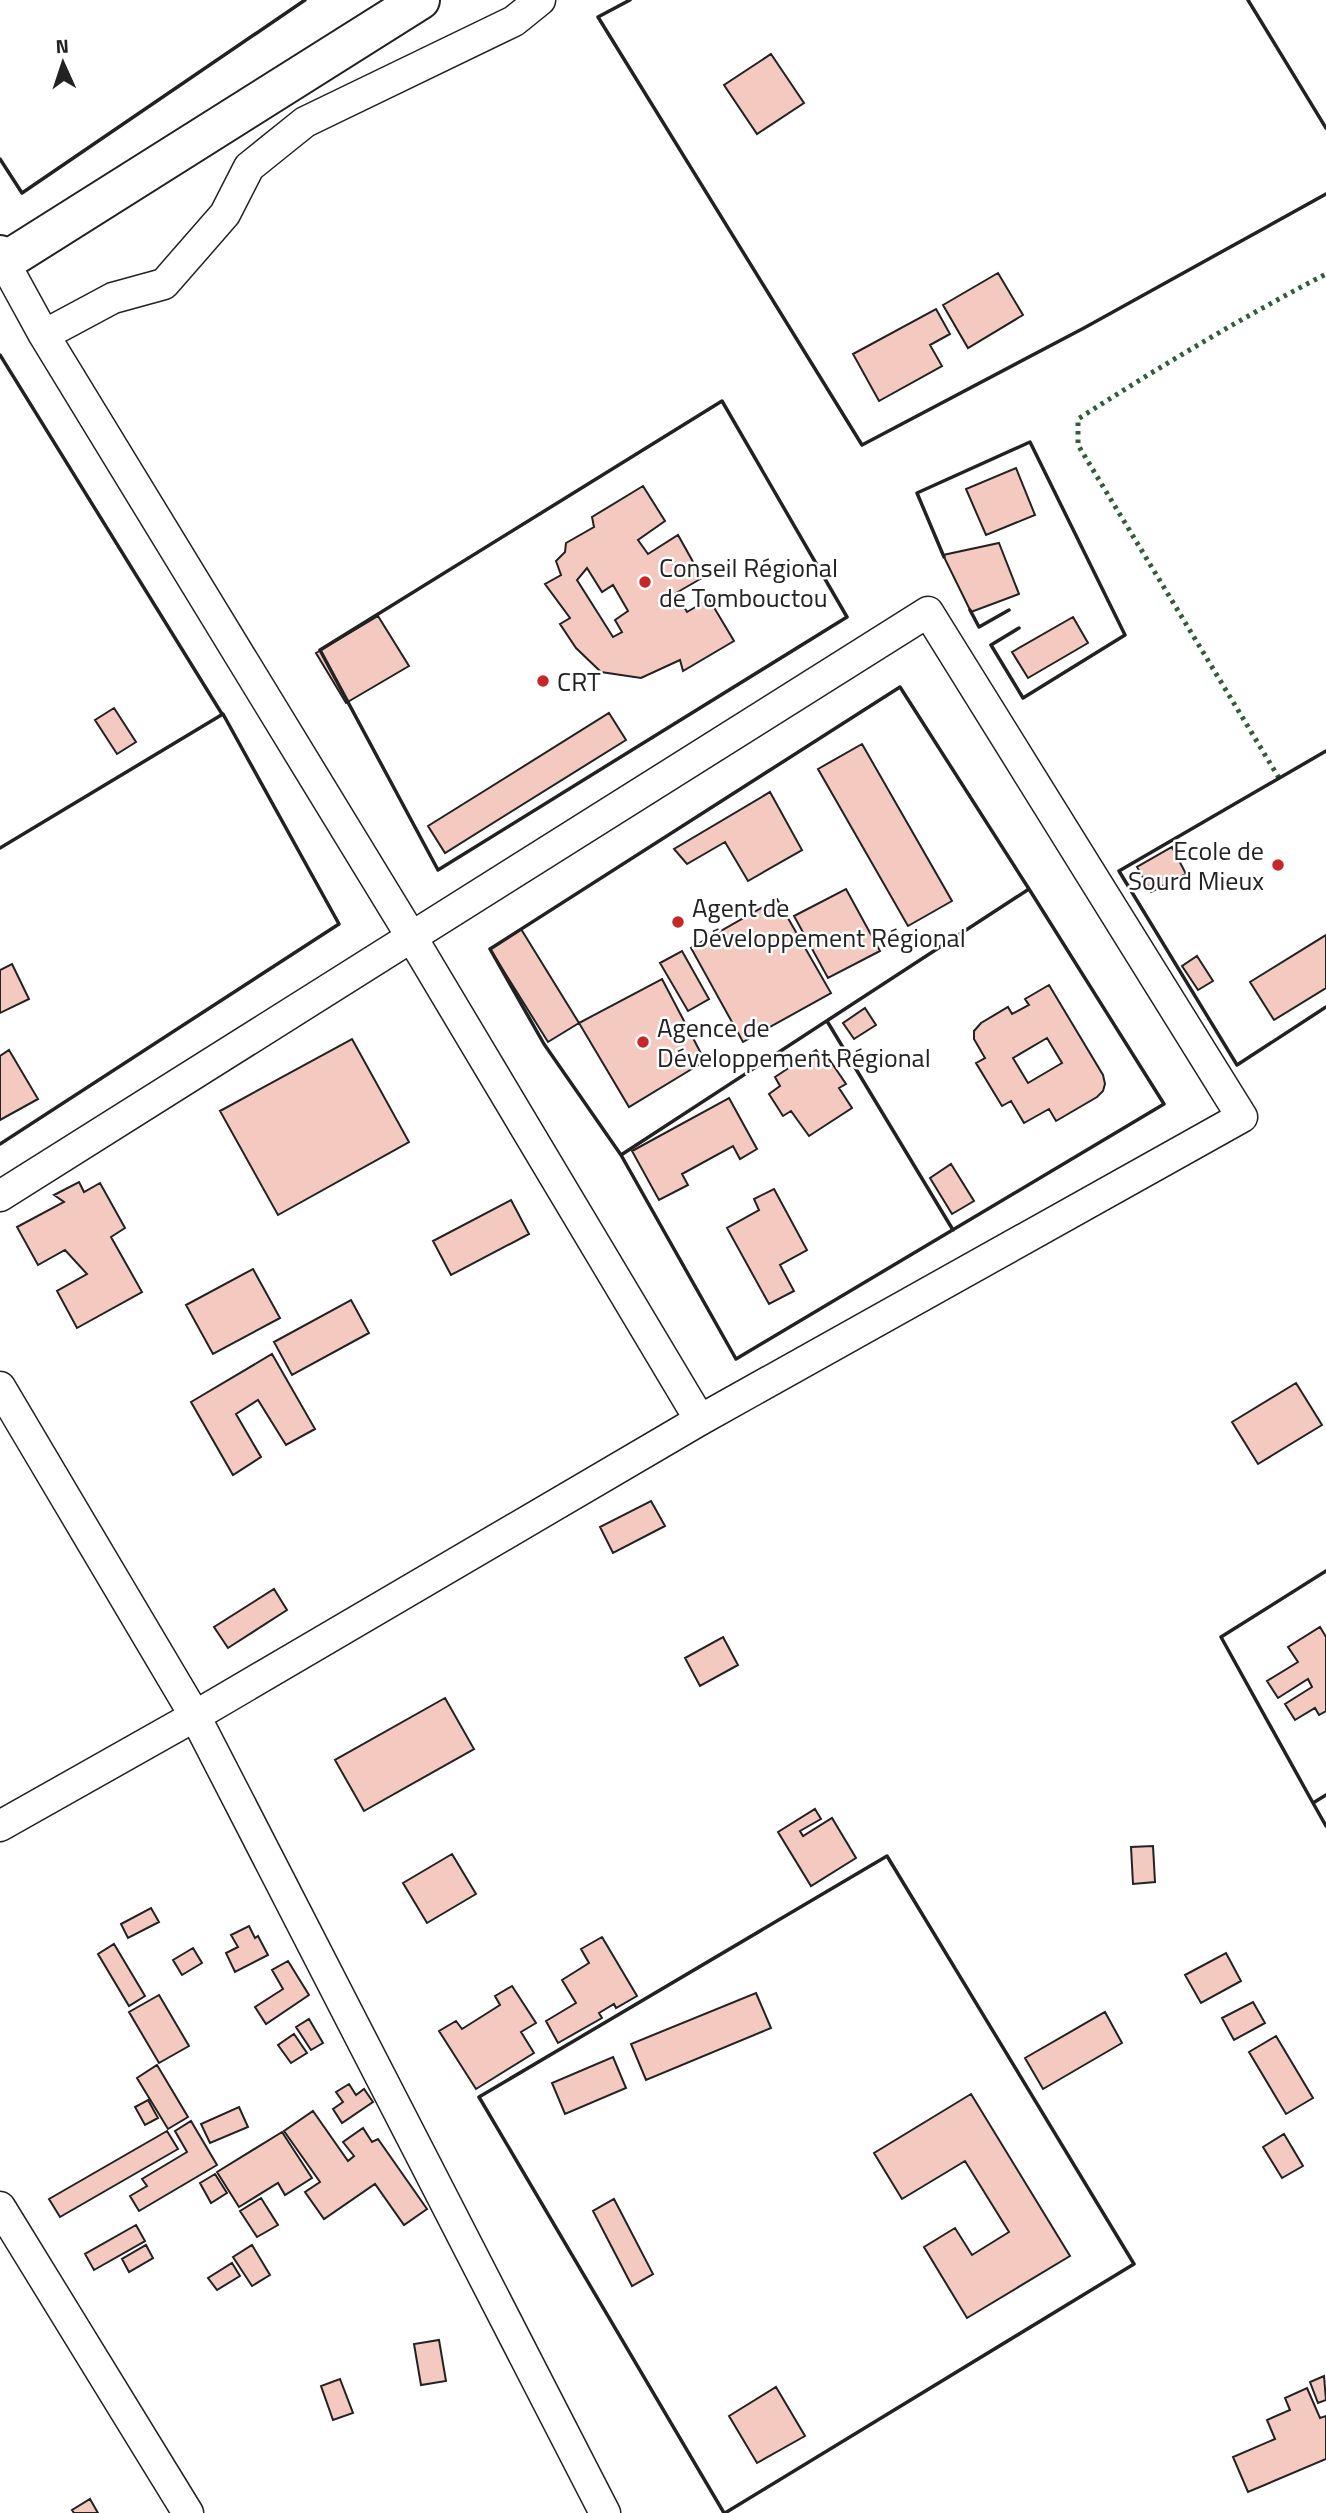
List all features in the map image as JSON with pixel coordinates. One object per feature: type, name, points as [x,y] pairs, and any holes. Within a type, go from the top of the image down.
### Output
[{"type":"main road","points":[[1,261],[420,0]]},
{"type":"street","points":[[44,335],[113,298],[164,284],[225,214],[249,167],[305,122],[514,21],[540,0]]},
{"type":"street","points":[[1,261],[411,936],[700,1419]]},
{"type":"street","points":[[0,1196],[928,612],[1242,1117],[700,1419],[195,1716],[0,1826]]},
{"type":"street","points":[[0,1387],[195,1716],[605,2513]]},
{"type":"street","points":[[0,2207],[182,2511]]},
{"type":"building","points":[[771,54],[804,103],[757,134],[724,85]]},
{"type":"building","points":[[998,273],[1023,315],[968,348],[943,305]]},
{"type":"building","points":[[936,309],[950,334],[930,345],[942,366],[879,401],[853,354]]},
{"type":"building","points":[[1016,468],[1035,515],[986,535],[966,489]]},
{"type":"building","name":"Conseil Régional de Tombouctou","points":[[643,486],[665,521],[638,540],[648,554],[678,535],[702,578],[676,593],[687,612],[709,599],[734,641],[683,671],[680,660],[641,678],[601,672],[576,648],[560,624],[570,618],[545,584],[561,575],[556,561],[565,552],[566,543],[594,527],[592,517]],"holes":[[[587,568],[602,592],[613,585],[628,611],[615,620],[622,632],[613,637],[577,580]]]},
{"type":"building","points":[[999,543],[1019,594],[971,612],[943,555]]},
{"type":"building","points":[[378,616],[409,666],[346,703],[316,653]]},
{"type":"building","points":[[1073,617],[1088,643],[1028,678],[1012,652]]},
{"type":"building","points":[[114,708],[136,742],[117,754],[95,720]]},
{"type":"building","points":[[609,713],[626,740],[445,853],[428,826]]},
{"type":"building","points":[[862,744],[952,901],[908,926],[818,769]]},
{"type":"building","points":[[770,792],[802,850],[748,881],[725,842],[687,864],[674,849]]},
{"type":"building","points":[[1172,847],[1186,874],[1151,892],[1137,867]]},
{"type":"building","points":[[846,889],[880,951],[828,978],[794,916]]},
{"type":"building","points":[[777,899],[831,993],[743,1042],[691,948]]},
{"type":"building","points":[[521,929],[579,1023],[548,1042],[490,949]]},
{"type":"building","points":[[1326,935],[1326,988],[1274,1020],[1250,982]]},
{"type":"building","points":[[682,951],[709,999],[688,1011],[660,963]]},
{"type":"building","points":[[1197,956],[1213,981],[1198,990],[1182,966]]},
{"type":"building","points":[[12,964],[29,999],[0,1013],[0,970]]},
{"type":"building","name":"Agence de Développement Régional","points":[[662,979],[705,1061],[629,1107],[579,1023]]},
{"type":"building","points":[[1049,985],[1103,1075],[1105,1084],[1097,1097],[1056,1121],[1049,1109],[1024,1123],[1011,1101],[1002,1106],[976,1063],[985,1058],[974,1039],[974,1031],[981,1023],[1008,1007],[1012,1014],[1029,1005],[1025,999]],"holes":[[[1047,1038],[1062,1063],[1028,1083],[1013,1058]]]},
{"type":"building","points":[[865,1008],[876,1025],[854,1039],[843,1023]]},
{"type":"building","points":[[352,1039],[409,1142],[278,1215],[220,1111]]},
{"type":"building","points":[[9,1050],[38,1099],[0,1120],[0,1056]]},
{"type":"building","points":[[816,1050],[823,1060],[829,1059],[846,1084],[839,1088],[852,1108],[809,1136],[791,1111],[783,1116],[769,1094],[780,1086],[775,1077]]},
{"type":"building","points":[[729,1098],[757,1149],[740,1159],[733,1146],[682,1174],[688,1185],[659,1200],[632,1151]]},
{"type":"building","points":[[951,1164],[974,1201],[952,1214],[930,1178]]},
{"type":"building","points":[[79,1182],[84,1192],[100,1183],[125,1228],[111,1237],[142,1292],[77,1328],[57,1291],[87,1274],[65,1250],[38,1265],[17,1227],[64,1202],[54,1195]]},
{"type":"building","points":[[774,1189],[807,1250],[780,1265],[794,1291],[769,1304],[727,1228],[759,1210],[754,1199]]},
{"type":"building","points":[[511,1200],[529,1234],[451,1275],[433,1241]]},
{"type":"building","points":[[253,1269],[280,1318],[213,1354],[186,1305]]},
{"type":"building","points":[[351,1300],[369,1333],[292,1375],[274,1342]]},
{"type":"building","points":[[272,1354],[315,1429],[286,1445],[258,1400],[236,1414],[261,1457],[233,1475],[191,1402]]},
{"type":"building","points":[[1296,1383],[1322,1425],[1258,1464],[1232,1422]]},
{"type":"building","points":[[651,1501],[665,1526],[613,1553],[600,1527]]},
{"type":"building","points":[[274,1589],[287,1610],[228,1648],[214,1627]]},
{"type":"building","points":[[1320,1627],[1326,1637],[1326,1711],[1319,1715],[1315,1708],[1295,1720],[1285,1704],[1312,1687],[1308,1679],[1278,1698],[1267,1681],[1298,1662],[1288,1647]]},
{"type":"building","points":[[723,1637],[738,1665],[700,1686],[685,1658]]},
{"type":"building","points":[[445,1698],[474,1749],[364,1811],[335,1760]]},
{"type":"building","points":[[815,1809],[821,1819],[800,1831],[803,1836],[832,1818],[856,1858],[811,1886],[778,1832]]},
{"type":"building","points":[[1153,1846],[1155,1882],[1133,1884],[1131,1847]]},
{"type":"building","points":[[452,1854],[476,1894],[427,1923],[403,1883]]},
{"type":"building","points":[[151,1908],[159,1922],[128,1938],[121,1924]]},
{"type":"building","points":[[249,1926],[268,1955],[235,1972],[226,1953],[238,1947],[231,1935]]},
{"type":"building","points":[[602,1937],[637,1996],[616,2008],[614,2004],[599,2013],[602,2018],[558,2043],[546,2021],[576,2003],[562,1980],[589,1963],[581,1949]]},
{"type":"building","points":[[114,1944],[145,1996],[129,2006],[98,1954]]},
{"type":"building","points":[[193,1948],[202,1963],[182,1975],[173,1960]]},
{"type":"building","points":[[1226,1953],[1241,1981],[1201,2003],[1185,1975]]},
{"type":"building","points":[[288,1961],[309,1995],[266,2024],[255,2007],[283,1989],[272,1970]]},
{"type":"building","points":[[512,1986],[536,2023],[521,2032],[534,2053],[476,2089],[439,2031],[456,2021],[462,2029],[500,2005],[495,1996]]},
{"type":"building","points":[[756,1993],[771,2028],[646,2080],[631,2044]]},
{"type":"building","points":[[159,1995],[189,2046],[159,2063],[129,2012]]},
{"type":"building","points":[[1253,2002],[1265,2023],[1234,2040],[1222,2018]]},
{"type":"building","points":[[1105,2012],[1122,2043],[1043,2089],[1025,2058]]},
{"type":"building","points":[[309,2019],[323,2043],[311,2050],[296,2027]]},
{"type":"building","points":[[294,2034],[307,2053],[291,2063],[278,2045]]},
{"type":"building","points":[[1276,2036],[1313,2098],[1286,2114],[1249,2052]]},
{"type":"building","points":[[613,2057],[626,2088],[565,2114],[552,2083]]},
{"type":"building","points":[[157,2065],[188,2117],[168,2129],[137,2078]]},
{"type":"building","points":[[349,2084],[356,2095],[364,2089],[373,2102],[342,2123],[333,2109],[343,2102],[336,2092]]},
{"type":"building","points":[[971,2094],[1070,2256],[967,2318],[924,2247],[955,2228],[972,2255],[1009,2232],[965,2161],[902,2199],[874,2153]]},
{"type":"building","points":[[148,2100],[158,2118],[145,2125],[135,2107]]},
{"type":"building","points":[[239,2107],[248,2127],[210,2143],[201,2124]]},
{"type":"building","points":[[313,2111],[348,2161],[354,2156],[343,2142],[363,2128],[372,2142],[378,2139],[427,2209],[404,2225],[375,2184],[324,2219],[305,2192],[320,2182],[284,2131]]},
{"type":"building","points":[[191,2121],[217,2165],[139,2211],[130,2196],[147,2186],[142,2179],[187,2152],[175,2131]]},
{"type":"building","points":[[167,2131],[178,2149],[60,2217],[49,2199]]},
{"type":"building","points":[[282,2132],[312,2178],[285,2195],[278,2183],[239,2207],[217,2172]]},
{"type":"building","points":[[1284,2134],[1303,2166],[1282,2178],[1263,2147]]},
{"type":"building","points":[[215,2174],[227,2193],[211,2203],[200,2183]]},
{"type":"building","points":[[261,2198],[278,2225],[257,2237],[240,2211]]},
{"type":"building","points":[[614,2199],[653,2274],[632,2286],[593,2211]]},
{"type":"building","points":[[136,2225],[145,2241],[94,2270],[85,2254]]},
{"type":"building","points":[[146,2245],[153,2258],[129,2272],[122,2259]]},
{"type":"building","points":[[252,2245],[270,2275],[252,2286],[233,2257]]},
{"type":"building","points":[[232,2263],[240,2276],[217,2290],[208,2278]]},
{"type":"building","points":[[439,2340],[446,2381],[421,2385],[414,2344]]},
{"type":"building","points":[[1324,2376],[1326,2400],[1318,2403],[1310,2382]]},
{"type":"building","points":[[340,2379],[353,2413],[333,2420],[321,2386]]},
{"type":"building","points":[[776,2387],[805,2436],[757,2463],[729,2416]]},
{"type":"building","points":[[1307,2388],[1320,2418],[1326,2416],[1326,2459],[1248,2492],[1233,2457],[1275,2439],[1267,2420],[1290,2410],[1285,2398]]},
{"type":"building","points":[[90,2499],[98,2513],[74,2513],[72,2510]]},
{"type":"hedge","points":[[1279,778],[1078,445],[1078,419],[1200,344],[1326,274]]},
{"type":"wall","points":[[0,159],[22,193],[305,0]]},
{"type":"wall","points":[[630,0],[598,17],[862,445],[1084,328],[1326,194]]},
{"type":"wall","points":[[1248,0],[1326,128]]},
{"type":"wall","points":[[0,355],[222,714]]},
{"type":"wall","points":[[722,401],[847,617],[438,870],[320,650],[722,401]]},
{"type":"wall","points":[[944,557],[917,493],[1030,442],[1125,635],[1023,698],[991,645],[1019,628]]},
{"type":"wall","points":[[970,610],[979,627],[1009,610]]},
{"type":"wall","points":[[900,687],[1029,889],[621,1155],[544,1044],[490,949],[900,687]]},
{"type":"wall","points":[[0,848],[223,714],[339,924],[0,1144]]},
{"type":"wall","points":[[1326,751],[1119,871],[1237,1065],[1326,1007]]},
{"type":"wall","points":[[1029,889],[1164,1104],[736,1359],[621,1155],[1029,889]]},
{"type":"wall","points":[[827,1021],[953,1230]]},
{"type":"wall","points":[[1326,1571],[1221,1637],[1313,1803],[1326,1795]]},
{"type":"wall","points":[[1313,1803],[1326,1826]]},
{"type":"wall","points":[[724,2513],[479,2097],[887,1856],[1134,2264],[725,2513]]},
{"type":"place","name":"Conseil Régional de Tombouctou","points":[[645,582]]},
{"type":"place","name":"CRT","points":[[543,681]]},
{"type":"place","name":"Ecole de Sourd Mieux","points":[[1278,865]]},
{"type":"place","name":"Agent de Développement Régional","points":[[678,922]]},
{"type":"place","name":"Agence de Développement Régional","points":[[643,1042]]}]
